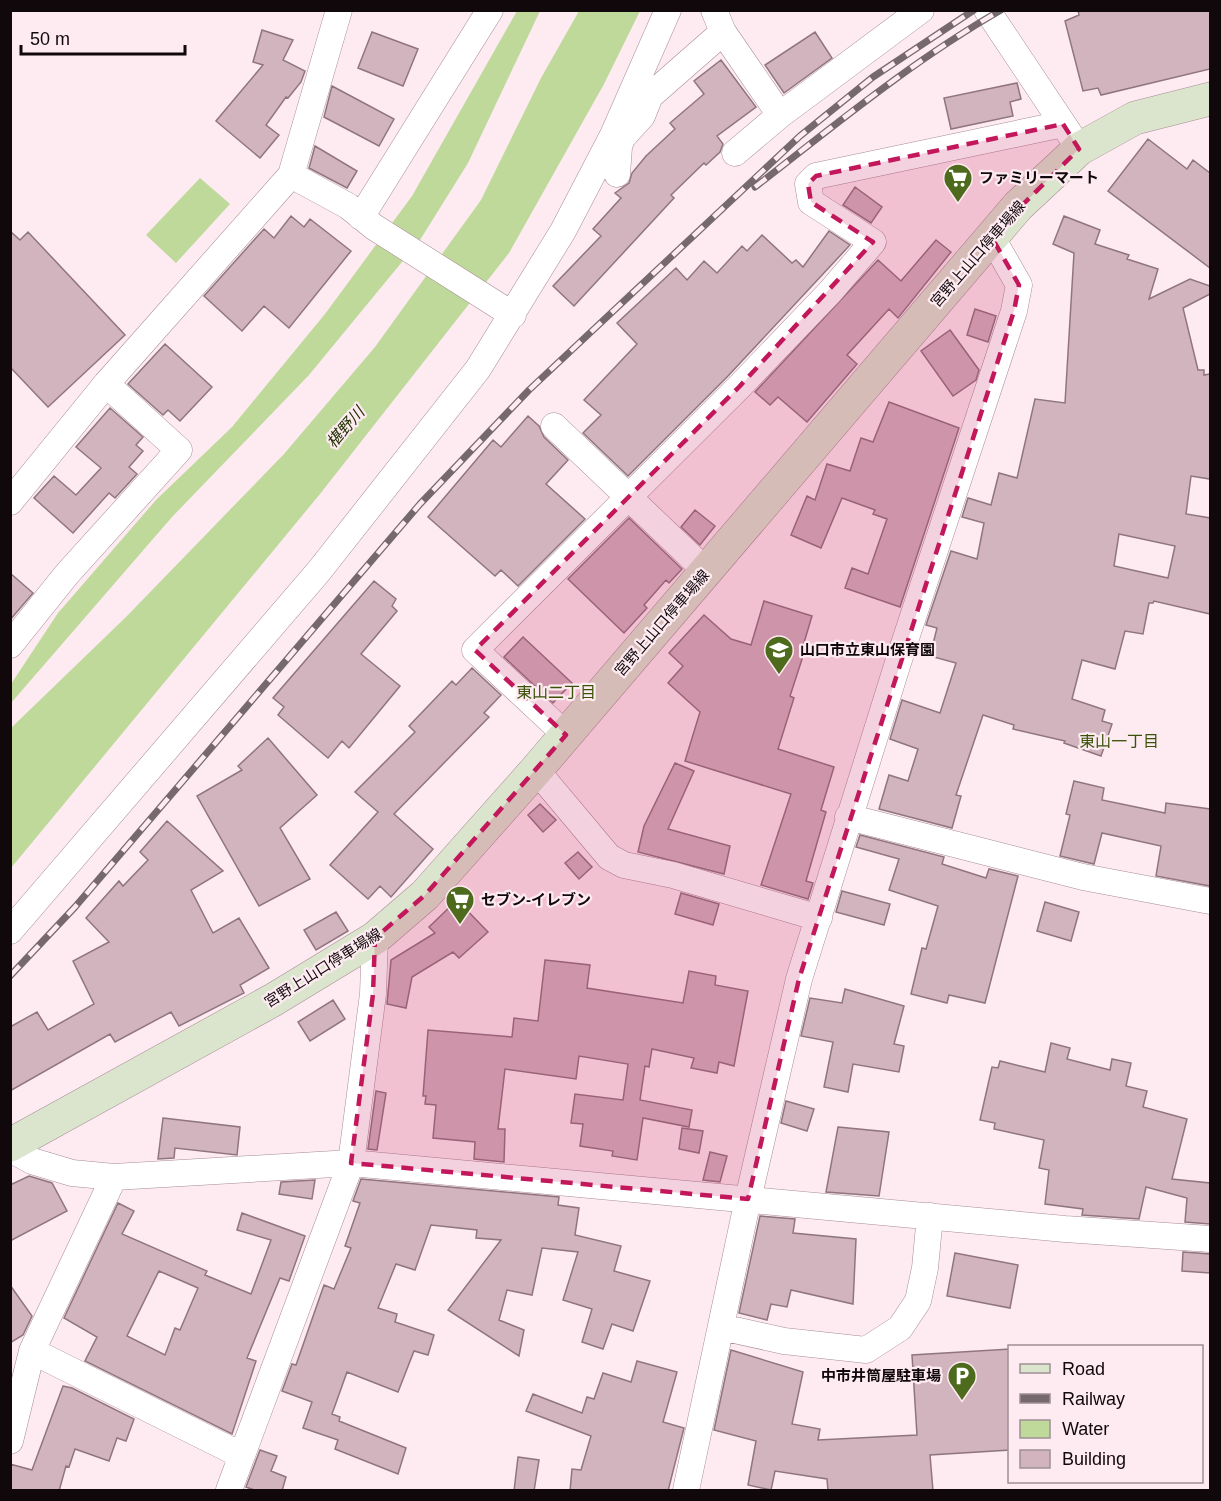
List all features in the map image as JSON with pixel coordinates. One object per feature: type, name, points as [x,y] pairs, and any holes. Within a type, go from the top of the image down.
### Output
[{"type":"main road","name":"宮野上山口停車場線","points":[[10,1147],[273,1000],[375,938],[425,895],[536,770],[1018,206],[1071,137],[1210,99]]},
{"type":"street","points":[[10,502],[106,384],[291,174],[339,10]]},
{"type":"street","points":[[368,222],[490,10]]},
{"type":"street","points":[[10,931],[319,571],[478,369],[506,310],[563,231],[617,136],[669,10]]},
{"type":"street","points":[[735,153],[780,115],[921,10]]},
{"type":"street","points":[[566,735],[474,650],[830,292],[873,242],[811,202],[808,184],[816,176],[1071,137],[987,10]]},
{"type":"street","points":[[617,136],[642,116],[650,96],[718,21],[780,115]]},
{"type":"street","points":[[617,136],[619,147],[617,174]]},
{"type":"street","points":[[291,174],[348,206],[368,222],[506,310]]},
{"type":"street","points":[[686,1491],[748,1199],[799,979],[848,817],[1014,311],[1019,285],[991,236]]},
{"type":"street","points":[[10,645],[53,591],[179,450],[106,384]]},
{"type":"street","points":[[554,426],[706,572]]},
{"type":"street","points":[[536,770],[609,857],[624,865],[673,875],[819,918]]},
{"type":"street","points":[[848,817],[1083,876],[1210,901]]},
{"type":"street","points":[[229,1491],[351,1163],[373,994],[375,938]]},
{"type":"street","points":[[10,1147],[32,1161],[72,1173],[114,1177],[351,1163],[1210,1239]]},
{"type":"street","points":[[10,1442],[23,1358],[114,1177]]},
{"type":"street","points":[[721,1327],[784,1341],[866,1350],[900,1328],[918,1302],[925,1268],[930,1216]]},
{"type":"street","points":[[23,1358],[241,1455]]},
{"type":"highlighted area","points":[[1063,124],[1079,149],[991,236],[1019,285],[1014,311],[799,979],[748,1199],[351,1163],[373,994],[375,938],[425,895],[566,735],[475,650],[739,387],[873,242],[811,202],[808,184],[816,176]]},
{"type":"water","points":[[517,11],[540,11],[468,163],[420,240],[309,375],[172,517],[11,703],[11,684],[58,613],[156,500],[232,427],[325,314],[412,196]]},
{"type":"water","name":"椹野川","points":[[579,11],[640,11],[604,84],[509,253],[320,494],[11,868],[11,728],[126,617],[284,454],[375,347],[481,200],[541,78]]},
{"type":"water","points":[[200,178],[230,204],[176,263],[146,235]]},
{"type":"building","points":[[1078,10],[1210,10],[1210,69],[1101,95],[1098,88],[1083,91],[1065,21],[1079,15]]},
{"type":"building","points":[[262,30],[293,40],[283,60],[305,71],[301,82],[288,98],[286,97],[266,125],[279,135],[260,158],[216,121],[263,65],[253,62]]},
{"type":"building","points":[[372,32],[418,49],[403,86],[358,68]]},
{"type":"building","points":[[815,32],[832,58],[784,93],[765,65]]},
{"type":"building","points":[[721,60],[756,107],[717,136],[723,144],[720,152],[706,165],[704,163],[671,195],[674,198],[574,306],[553,286],[601,236],[593,229],[621,198],[615,193],[629,183],[632,173],[646,156],[675,129],[670,123],[704,94],[694,81]]},
{"type":"building","points":[[1017,83],[1021,99],[1010,102],[1013,116],[951,129],[944,98]]},
{"type":"building","points":[[332,86],[394,119],[379,146],[324,117]]},
{"type":"building","points":[[1148,139],[1187,169],[1193,160],[1210,173],[1210,268],[1108,191]]},
{"type":"building","points":[[315,146],[357,171],[347,188],[309,168]]},
{"type":"building","points":[[855,187],[882,207],[871,223],[843,205]]},
{"type":"building","points":[[291,216],[304,227],[310,219],[351,251],[289,328],[264,306],[242,331],[204,296],[264,229],[274,238]]},
{"type":"building","points":[[1064,216],[1100,230],[1095,244],[1129,255],[1127,259],[1158,269],[1149,299],[1190,279],[1210,286],[1210,294],[1183,308],[1198,370],[1204,370],[1204,375],[1210,374],[1210,479],[1191,476],[1186,514],[1210,518],[1210,614],[1154,601],[1149,603],[1143,634],[1125,631],[1115,669],[1082,660],[1072,699],[1105,710],[1102,721],[1112,724],[1101,756],[1064,743],[1065,741],[1013,729],[1014,725],[983,715],[956,795],[961,796],[952,828],[879,809],[889,775],[908,781],[918,749],[890,739],[902,700],[940,713],[956,663],[930,656],[937,628],[926,625],[951,551],[977,559],[984,523],[962,517],[968,498],[991,505],[999,473],[1017,478],[1035,399],[1065,403],[1074,253],[1053,244]],"holes":[[[1119,534],[1175,546],[1168,578],[1114,566]]]},
{"type":"building","points":[[10,231],[20,240],[28,232],[125,335],[48,407],[10,367]]},
{"type":"building","points":[[829,231],[850,245],[728,376],[628,476],[583,433],[601,415],[584,400],[637,344],[617,323],[676,268],[687,280],[704,261],[717,273],[742,246],[747,251],[762,235],[792,263],[796,260],[803,267]]},
{"type":"building","points":[[936,240],[951,252],[898,318],[889,309],[847,355],[857,364],[807,422],[778,397],[770,405],[755,392],[878,260],[901,281]]},
{"type":"building","points":[[975,309],[996,316],[988,342],[967,335]]},
{"type":"building","points":[[950,330],[979,370],[976,380],[953,396],[921,351]]},
{"type":"building","points":[[165,344],[212,387],[180,421],[168,410],[163,415],[128,384]]},
{"type":"building","points":[[889,402],[959,428],[900,607],[845,588],[852,568],[868,574],[887,519],[873,514],[875,510],[842,498],[821,548],[791,535],[807,496],[815,500],[827,464],[850,471],[861,438],[873,442]]},
{"type":"building","points":[[110,408],[143,437],[136,445],[143,451],[129,467],[137,474],[115,498],[109,493],[73,533],[34,498],[54,476],[76,495],[101,468],[76,447]]},
{"type":"building","points":[[528,416],[539,426],[544,437],[568,460],[546,484],[585,519],[518,586],[501,570],[495,576],[428,517],[493,440],[501,447]]},
{"type":"building","points":[[695,510],[715,526],[700,545],[681,527]]},
{"type":"building","points":[[629,518],[682,569],[669,583],[666,580],[644,605],[647,608],[624,633],[568,579]]},
{"type":"building","points":[[10,573],[33,593],[10,620]]},
{"type":"building","points":[[374,581],[396,599],[392,606],[397,611],[361,654],[400,686],[349,748],[342,741],[328,758],[278,715],[284,707],[273,698]]},
{"type":"building","points":[[764,601],[812,616],[803,646],[806,647],[790,696],[794,698],[778,749],[834,767],[821,810],[826,812],[806,881],[813,883],[808,899],[761,885],[791,794],[685,761],[700,712],[668,683],[683,666],[669,653],[704,615],[731,639],[751,645]]},
{"type":"building","points":[[523,637],[572,683],[553,703],[504,657]]},
{"type":"building","points":[[472,668],[501,695],[484,713],[489,717],[394,814],[433,849],[391,897],[380,886],[368,899],[330,865],[378,812],[355,792],[415,732],[409,726],[452,681],[456,685]]},
{"type":"building","points":[[268,738],[317,795],[280,828],[310,879],[259,906],[197,796],[242,770],[238,766]]},
{"type":"building","points":[[675,763],[694,771],[668,829],[730,846],[724,874],[638,852],[644,826]]},
{"type":"building","points":[[1074,781],[1104,788],[1102,800],[1165,813],[1166,803],[1210,809],[1210,886],[1156,876],[1161,846],[1102,833],[1094,864],[1060,856],[1070,815],[1066,814]]},
{"type":"building","points":[[540,804],[556,820],[543,832],[528,815]]},
{"type":"building","points":[[167,821],[223,871],[191,890],[213,933],[239,918],[269,968],[240,985],[244,993],[179,1026],[171,1012],[115,1042],[110,1034],[10,1091],[10,1027],[37,1012],[48,1030],[94,1004],[73,961],[109,942],[86,918],[119,881],[123,886],[148,860],[140,852]]},
{"type":"building","points":[[860,835],[944,857],[942,864],[986,878],[989,869],[1018,876],[985,1003],[949,995],[947,1003],[911,994],[922,948],[926,949],[938,906],[889,890],[899,859],[856,847]]},
{"type":"building","points":[[578,852],[592,867],[579,879],[565,863]]},
{"type":"building","points":[[842,891],[890,904],[884,925],[836,912]]},
{"type":"building","points":[[681,893],[719,904],[713,925],[675,914]]},
{"type":"building","points":[[457,900],[488,932],[459,958],[453,952],[412,977],[406,1008],[387,1004],[391,960],[435,933],[429,927]]},
{"type":"building","points":[[1045,902],[1079,912],[1071,941],[1037,931]]},
{"type":"building","points":[[336,912],[348,931],[316,950],[304,930]]},
{"type":"building","points":[[545,960],[590,965],[587,988],[683,1003],[689,971],[716,976],[715,985],[748,991],[734,1066],[719,1062],[717,1073],[691,1068],[694,1058],[652,1049],[649,1067],[645,1066],[640,1100],[692,1110],[689,1127],[643,1118],[637,1160],[612,1156],[613,1151],[580,1146],[583,1124],[571,1123],[575,1094],[623,1100],[628,1064],[579,1056],[576,1079],[505,1069],[498,1129],[505,1129],[504,1162],[474,1159],[475,1142],[433,1138],[436,1105],[425,1104],[426,1096],[423,1096],[428,1030],[512,1037],[514,1018],[538,1021]]},
{"type":"building","points":[[845,989],[904,1006],[894,1044],[904,1046],[899,1072],[853,1064],[848,1092],[824,1087],[833,1042],[801,1036],[810,998],[842,1003]]},
{"type":"building","points":[[333,1000],[345,1019],[310,1041],[298,1022]]},
{"type":"building","points":[[1051,1043],[1070,1048],[1067,1059],[1110,1070],[1112,1059],[1131,1063],[1126,1086],[1147,1091],[1143,1107],[1187,1119],[1172,1179],[1210,1183],[1210,1224],[1185,1222],[1187,1198],[1146,1187],[1139,1219],[1082,1215],[1083,1209],[1045,1204],[1049,1170],[1039,1168],[1044,1140],[994,1129],[995,1123],[980,1120],[992,1067],[998,1068],[1000,1061],[1045,1072]]},
{"type":"building","points":[[376,1091],[386,1093],[377,1150],[368,1149]]},
{"type":"building","points":[[786,1101],[814,1109],[807,1131],[781,1123]]},
{"type":"building","points":[[163,1118],[240,1127],[237,1155],[175,1148],[174,1158],[158,1159]]},
{"type":"building","points":[[838,1127],[889,1132],[879,1196],[826,1192]]},
{"type":"building","points":[[682,1128],[703,1131],[699,1153],[679,1149]]},
{"type":"building","points":[[710,1152],[727,1156],[720,1182],[703,1180]]},
{"type":"building","points":[[29,1176],[52,1183],[67,1211],[10,1241],[10,1185]]},
{"type":"building","points":[[361,1179],[559,1197],[558,1205],[579,1208],[575,1235],[621,1246],[614,1271],[650,1281],[633,1331],[612,1324],[603,1349],[582,1342],[592,1309],[563,1300],[578,1252],[542,1248],[532,1295],[507,1290],[499,1320],[524,1330],[519,1356],[448,1310],[501,1240],[476,1238],[477,1230],[431,1225],[415,1270],[396,1264],[378,1308],[397,1314],[395,1322],[434,1335],[428,1355],[414,1351],[398,1392],[347,1372],[332,1414],[340,1417],[339,1421],[406,1448],[398,1474],[335,1449],[338,1440],[303,1428],[312,1402],[282,1391],[292,1364],[296,1365],[324,1285],[334,1289],[351,1248],[345,1246],[360,1203],[353,1201]]},
{"type":"building","points":[[315,1180],[312,1199],[279,1194],[281,1182]]},
{"type":"building","points":[[118,1203],[134,1211],[122,1234],[207,1271],[205,1275],[251,1294],[271,1240],[237,1230],[242,1213],[305,1236],[289,1281],[280,1278],[247,1358],[256,1361],[232,1434],[85,1361],[97,1337],[64,1318]],"holes":[[[159,1271],[198,1288],[180,1330],[175,1328],[165,1355],[127,1336]]]},
{"type":"building","points":[[760,1216],[795,1219],[793,1233],[856,1239],[853,1304],[791,1290],[787,1307],[771,1304],[767,1320],[739,1313]]},
{"type":"building","points":[[1183,1252],[1210,1254],[1210,1273],[1182,1271]]},
{"type":"building","points":[[955,1253],[1018,1265],[1010,1308],[947,1296]]},
{"type":"building","points":[[10,1285],[32,1316],[23,1335],[10,1343]]},
{"type":"building","points":[[1008,1349],[1008,1450],[930,1455],[933,1491],[828,1491],[827,1479],[775,1471],[771,1490],[748,1485],[756,1441],[714,1430],[731,1350],[803,1372],[792,1424],[820,1429],[818,1440],[917,1435],[912,1355]]},
{"type":"building","points":[[637,1361],[677,1372],[663,1422],[684,1428],[668,1491],[570,1491],[572,1469],[581,1470],[591,1436],[526,1411],[533,1394],[582,1413],[587,1397],[594,1399],[603,1373],[631,1382]]},
{"type":"building","points":[[63,1386],[72,1388],[134,1419],[126,1441],[117,1438],[109,1461],[75,1449],[69,1467],[66,1466],[59,1491],[10,1491],[10,1464],[32,1470]]},
{"type":"building","points":[[260,1450],[277,1456],[271,1471],[286,1477],[282,1491],[257,1491],[246,1487]]},
{"type":"building","points":[[518,1457],[539,1460],[534,1491],[514,1491]]},
{"type":"railway","points":[[10,976],[75,907],[420,504],[529,390],[800,136],[873,77],[974,10]]},
{"type":"railway","points":[[755,187],[905,72],[1001,10]]},
{"type":"place","name":"ファミリーマート","points":[[958,204]]},
{"type":"place","name":"山口市立東山保育園","points":[[779,676]]},
{"type":"place","name":"セブン-イレブン","points":[[460,926]]},
{"type":"place","name":"中市井筒屋駐車場","points":[[962,1402]]},
{"type":"district","name":"東山二丁目","points":[[556,692]]},
{"type":"district","name":"東山一丁目","points":[[1119,741]]}]
